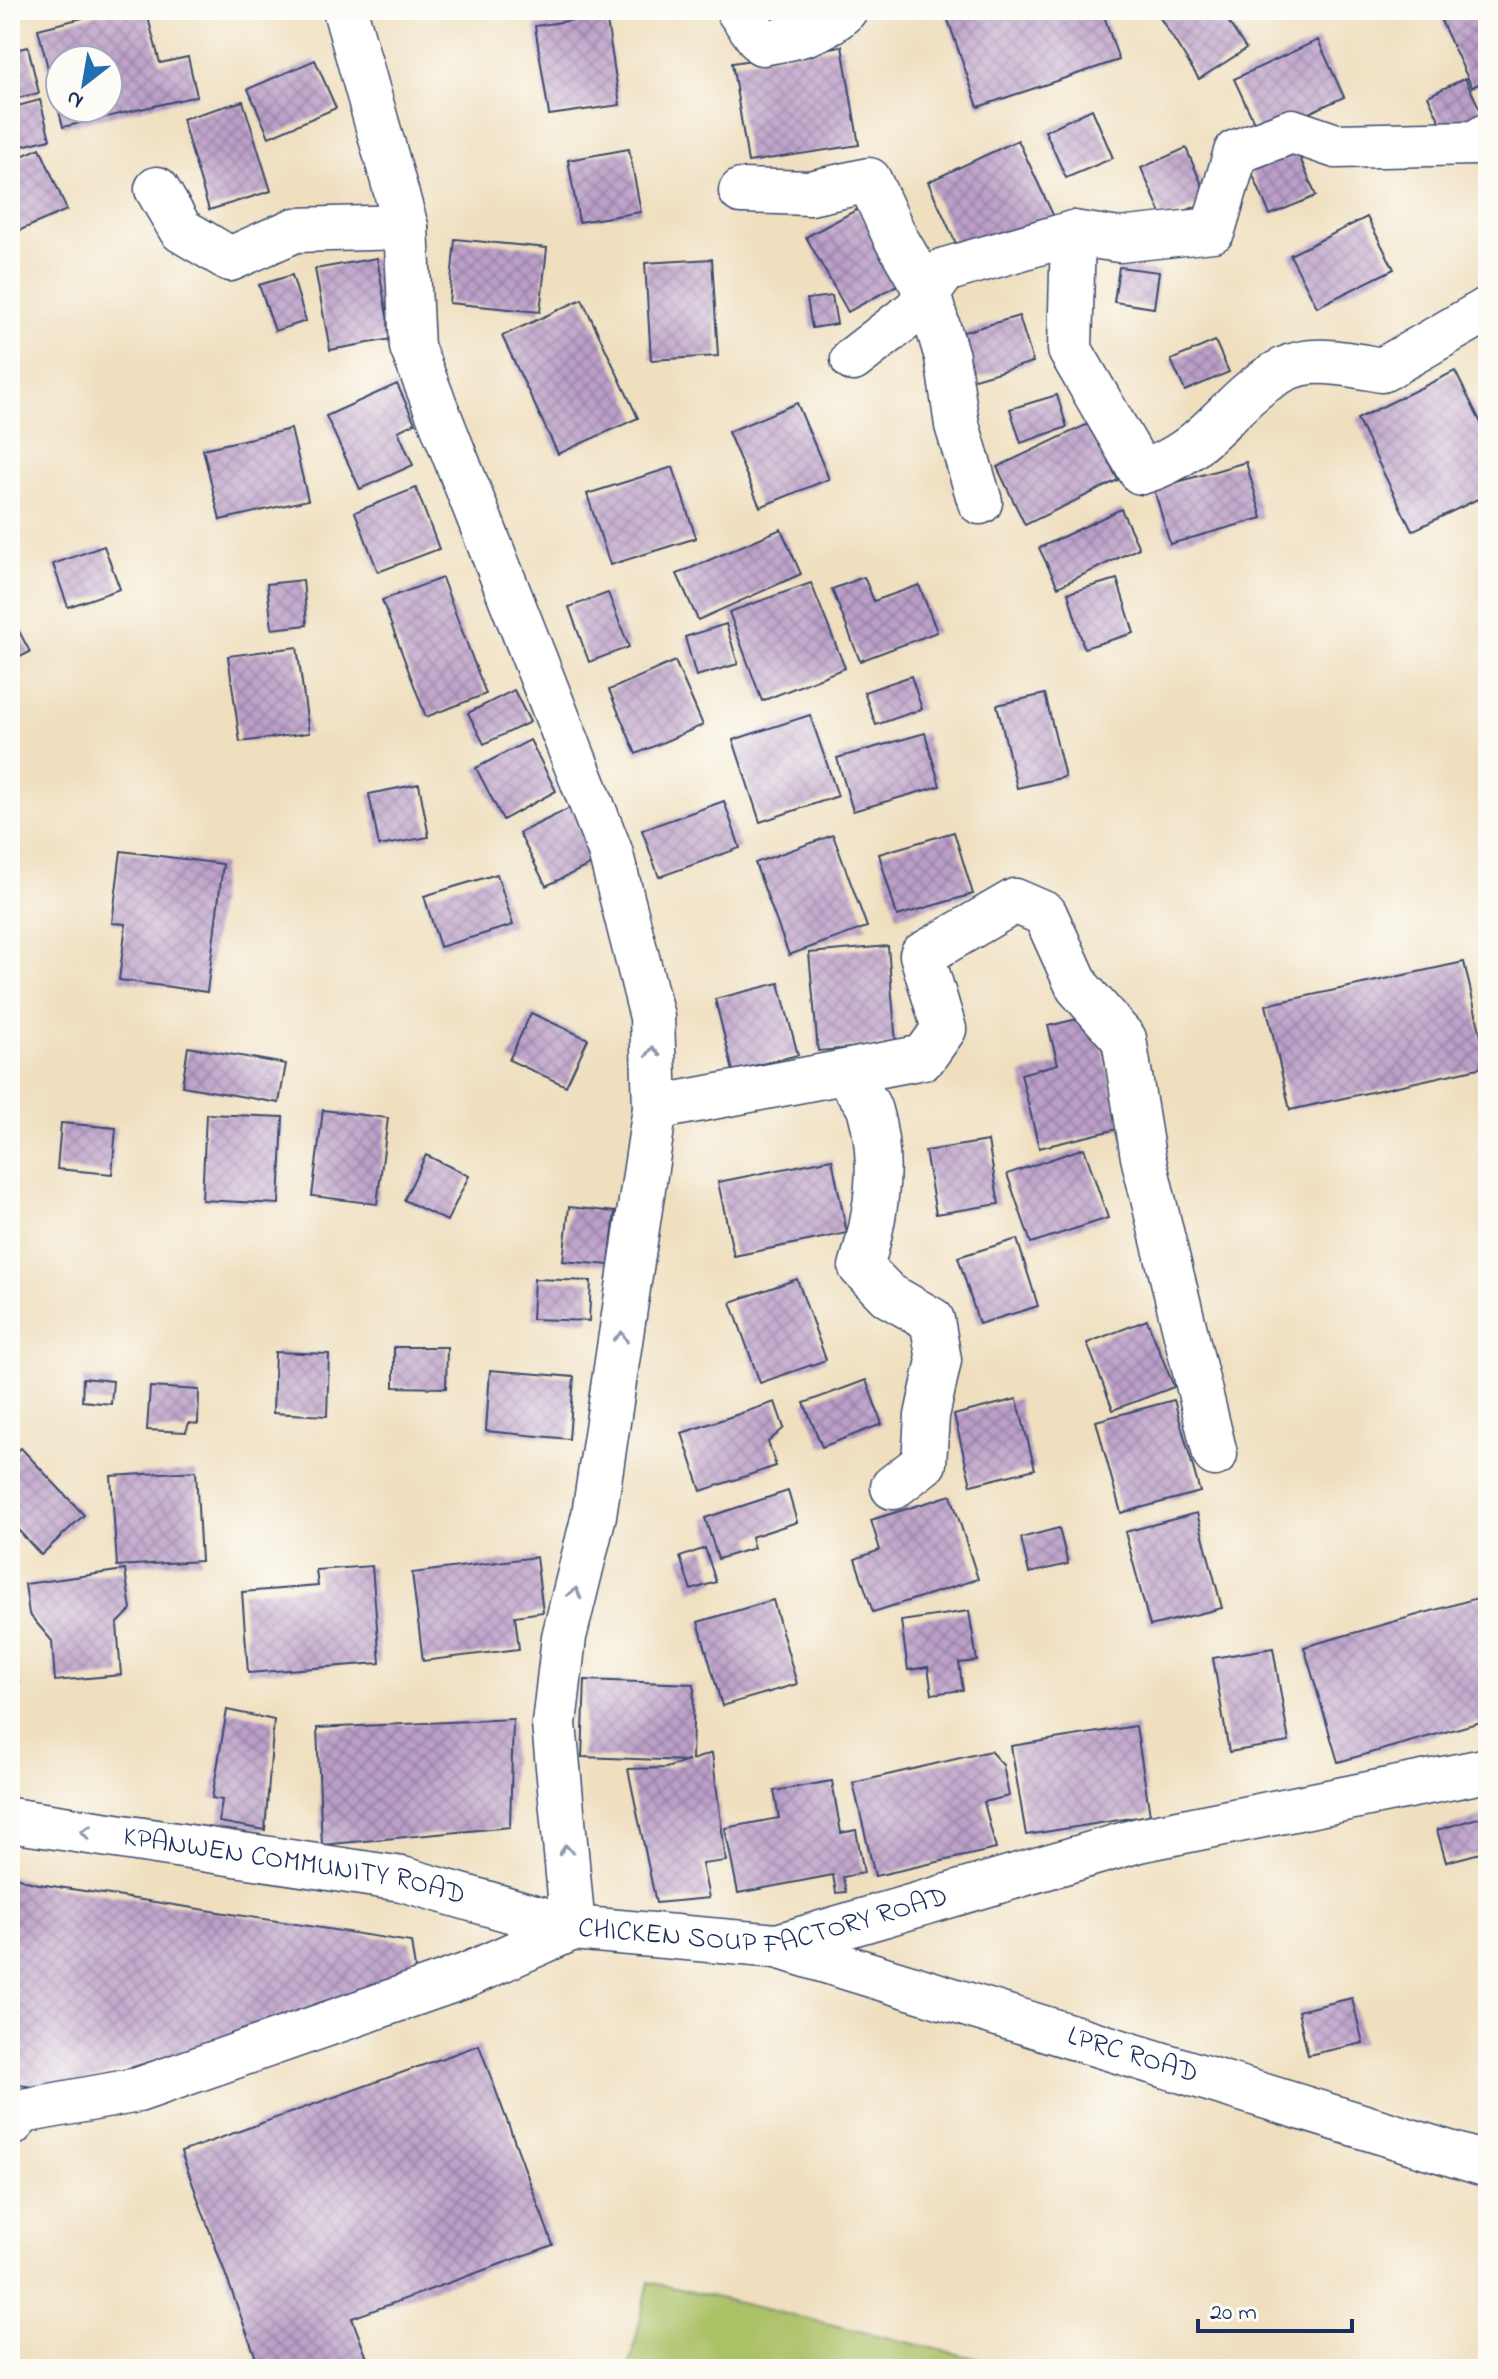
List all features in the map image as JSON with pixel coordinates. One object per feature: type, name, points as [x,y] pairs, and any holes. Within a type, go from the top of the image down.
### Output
[{"type":"street","points":[[345,10],[406,227],[412,347],[610,851],[652,1017],[655,1108],[594,1515],[564,1637],[554,1724],[573,1928]]},
{"type":"street","points":[[738,10],[762,43],[806,35],[835,20],[845,10]]},
{"type":"street","points":[[853,359],[916,310],[945,270],[1073,233],[1119,240],[1213,230],[1236,152],[1292,131],[1336,146],[1475,143],[1488,135]]},
{"type":"street","points":[[741,191],[810,193],[869,180],[895,237],[928,294],[947,357],[957,425],[980,502]]},
{"type":"street","points":[[157,189],[181,230],[230,259],[295,230],[406,227]]},
{"type":"street","points":[[1073,233],[1070,350],[1141,472],[1165,465],[1207,437],[1247,395],[1287,368],[1332,361],[1382,370],[1488,309]]},
{"type":"street","points":[[655,1108],[924,1057],[944,1029],[922,955],[1015,901],[1045,914],[1078,987],[1124,1039],[1143,1157],[1215,1454]]},
{"type":"street","points":[[845,1074],[869,1108],[877,1158],[875,1222],[861,1267],[888,1295],[932,1320],[939,1360],[927,1416],[924,1463],[893,1487]]},
{"type":"street","name":"CHICKEN SOUP FACTORY ROAD","points":[[10,2125],[23,2111],[138,2090],[465,1976],[573,1928],[777,1946],[1139,1840],[1488,1770]]},
{"type":"street","name":"KPANWEN COMMUNITY ROAD","points":[[10,1820],[402,1879],[573,1928]]},
{"type":"street","name":"LPRC ROAD","points":[[777,1946],[1488,2165]]},
{"type":"green space","points":[[649,2282],[1022,2369],[629,2369]]},
{"type":"building","points":[[115,10],[146,10],[160,63],[188,57],[197,96],[124,113],[124,44],[44,44],[44,53],[38,29]]},
{"type":"building","points":[[957,10],[1102,10],[1119,60],[978,107],[946,14]]},
{"type":"building","points":[[1155,10],[1221,10],[1246,49],[1199,79]]},
{"type":"building","points":[[1465,10],[1488,10],[1488,80],[1472,87],[1441,21]]},
{"type":"building","points":[[606,15],[620,105],[549,115],[535,26]]},
{"type":"building","points":[[1318,40],[1344,97],[1260,135],[1234,79]]},
{"type":"building","points":[[842,46],[859,145],[748,162],[732,63]]},
{"type":"building","points":[[28,47],[39,93],[10,100],[10,51]]},
{"type":"building","points":[[315,60],[336,108],[269,137],[248,89]]},
{"type":"building","points":[[1465,78],[1485,120],[1447,137],[1428,96]]},
{"type":"building","points":[[40,100],[50,139],[10,149],[10,108]]},
{"type":"building","points":[[243,101],[271,191],[209,210],[182,119]]},
{"type":"building","points":[[1092,109],[1113,158],[1066,178],[1045,131]]},
{"type":"building","points":[[1292,139],[1316,196],[1270,215],[1246,159]]},
{"type":"building","points":[[1018,140],[1054,217],[963,259],[928,182]]},
{"type":"building","points":[[40,148],[67,210],[16,232],[10,220],[10,161]]},
{"type":"building","points":[[1186,148],[1209,201],[1164,220],[1141,168]]},
{"type":"building","points":[[629,149],[641,212],[579,222],[568,160]]},
{"type":"building","points":[[858,209],[899,284],[848,312],[806,237]]},
{"type":"building","points":[[1367,217],[1394,269],[1317,307],[1290,255]]},
{"type":"building","points":[[455,239],[547,248],[540,312],[449,303]]},
{"type":"building","points":[[377,258],[391,339],[330,350],[315,269]]},
{"type":"building","points":[[712,259],[718,356],[651,360],[645,263]]},
{"type":"building","points":[[1119,267],[1159,272],[1154,308],[1114,302]]},
{"type":"building","points":[[292,275],[306,321],[275,331],[259,285]]},
{"type":"building","points":[[832,296],[837,324],[812,328],[807,299]]},
{"type":"building","points":[[582,299],[638,418],[558,454],[502,336]]},
{"type":"building","points":[[1019,316],[1033,362],[971,380],[957,334]]},
{"type":"building","points":[[1215,341],[1229,372],[1185,391],[1171,360]]},
{"type":"building","points":[[1455,371],[1488,437],[1488,494],[1412,531],[1357,419]]},
{"type":"building","points":[[397,384],[415,423],[398,431],[413,465],[360,489],[326,416]]},
{"type":"building","points":[[1057,395],[1067,427],[1021,443],[1010,409]]},
{"type":"building","points":[[797,403],[829,479],[760,507],[728,432]]},
{"type":"building","points":[[1090,423],[1118,480],[1025,525],[997,467]]},
{"type":"building","points":[[291,429],[308,500],[220,520],[203,449]]},
{"type":"building","points":[[1246,462],[1262,518],[1170,544],[1154,489]]},
{"type":"building","points":[[673,467],[696,538],[610,565],[587,494]]},
{"type":"building","points":[[416,488],[439,549],[378,572],[355,512]]},
{"type":"building","points":[[1121,509],[1139,548],[1058,587],[1039,548]]},
{"type":"building","points":[[781,529],[801,574],[698,620],[677,574]]},
{"type":"building","points":[[104,546],[120,589],[68,607],[53,564]]},
{"type":"building","points":[[864,577],[874,601],[919,585],[937,632],[860,661],[832,589]]},
{"type":"building","points":[[442,578],[486,694],[426,717],[382,600]]},
{"type":"building","points":[[1117,579],[1134,633],[1084,648],[1068,593]]},
{"type":"building","points":[[303,580],[307,625],[272,629],[267,584]]},
{"type":"building","points":[[811,583],[845,668],[762,701],[729,612]]},
{"type":"building","points":[[608,593],[629,647],[589,662],[569,607]]},
{"type":"building","points":[[10,614],[30,652],[10,662]]},
{"type":"building","points":[[726,624],[738,664],[696,676],[685,637]]},
{"type":"building","points":[[297,647],[309,733],[240,742],[228,656]]},
{"type":"building","points":[[675,661],[703,725],[636,754],[609,690]]},
{"type":"building","points":[[911,676],[922,709],[876,725],[864,692]]},
{"type":"building","points":[[514,690],[530,722],[484,744],[468,713]]},
{"type":"building","points":[[1045,694],[1065,777],[1017,788],[997,705]]},
{"type":"building","points":[[810,715],[838,796],[760,822],[733,740]]},
{"type":"building","points":[[925,733],[940,786],[853,811],[837,758]]},
{"type":"building","points":[[530,740],[556,791],[503,820],[476,768]]},
{"type":"building","points":[[419,784],[429,837],[379,846],[369,794]]},
{"type":"building","points":[[724,801],[740,848],[659,877],[642,830]]},
{"type":"building","points":[[572,807],[598,861],[546,886],[519,833]]},
{"type":"building","points":[[954,832],[973,894],[897,916],[879,854]]},
{"type":"building","points":[[833,835],[867,927],[789,955],[755,863]]},
{"type":"building","points":[[121,851],[223,864],[207,992],[119,980],[126,924],[112,923]]},
{"type":"building","points":[[497,874],[513,925],[440,947],[424,896]]},
{"type":"building","points":[[888,946],[896,1044],[818,1051],[809,953]]},
{"type":"building","points":[[1464,962],[1488,1066],[1290,1110],[1266,1005]]},
{"type":"building","points":[[779,983],[798,1055],[733,1071],[715,999]]},
{"type":"building","points":[[531,1013],[588,1039],[566,1086],[509,1060]]},
{"type":"building","points":[[1094,1015],[1122,1128],[1039,1148],[1021,1074],[1058,1064],[1048,1026]]},
{"type":"building","points":[[188,1047],[286,1064],[279,1103],[182,1086]]},
{"type":"building","points":[[323,1110],[388,1118],[377,1204],[312,1196]]},
{"type":"building","points":[[206,1114],[283,1117],[279,1204],[202,1200]]},
{"type":"building","points":[[61,1123],[116,1128],[112,1174],[57,1169]]},
{"type":"building","points":[[988,1141],[999,1204],[936,1214],[925,1151]]},
{"type":"building","points":[[1084,1148],[1108,1218],[1031,1243],[1007,1174]]},
{"type":"building","points":[[426,1155],[469,1176],[447,1221],[404,1200]]},
{"type":"building","points":[[832,1159],[847,1233],[734,1256],[718,1182]]},
{"type":"building","points":[[569,1207],[615,1212],[609,1265],[563,1261]]},
{"type":"building","points":[[1017,1239],[1038,1306],[979,1324],[958,1257]]},
{"type":"building","points":[[534,1279],[591,1281],[589,1321],[532,1319]]},
{"type":"building","points":[[797,1279],[826,1360],[760,1383],[731,1302]]},
{"type":"building","points":[[1147,1320],[1174,1387],[1113,1410],[1087,1343]]},
{"type":"building","points":[[394,1347],[447,1347],[446,1388],[394,1387]]},
{"type":"building","points":[[275,1352],[329,1354],[327,1416],[273,1413]]},
{"type":"building","points":[[490,1370],[574,1377],[569,1439],[486,1431]]},
{"type":"building","points":[[83,1378],[113,1381],[111,1404],[82,1401]]},
{"type":"building","points":[[866,1380],[882,1424],[822,1447],[804,1403]]},
{"type":"building","points":[[150,1387],[199,1390],[198,1424],[189,1423],[186,1432],[147,1430]]},
{"type":"building","points":[[1017,1399],[1035,1469],[971,1485],[954,1415]]},
{"type":"building","points":[[1174,1400],[1200,1492],[1121,1513],[1096,1421]]},
{"type":"building","points":[[775,1402],[784,1428],[768,1442],[776,1466],[701,1491],[682,1433]]},
{"type":"building","points":[[21,1448],[84,1515],[41,1555],[10,1521],[10,1458]]},
{"type":"building","points":[[196,1471],[201,1561],[117,1566],[111,1476]]},
{"type":"building","points":[[788,1491],[797,1522],[751,1537],[754,1548],[718,1559],[705,1518]]},
{"type":"building","points":[[951,1495],[978,1579],[873,1612],[855,1559],[880,1550],[871,1520]]},
{"type":"building","points":[[1197,1513],[1222,1608],[1150,1626],[1125,1532]]},
{"type":"building","points":[[1059,1528],[1068,1564],[1029,1573],[1021,1538]]},
{"type":"building","points":[[705,1548],[716,1582],[691,1590],[680,1557]]},
{"type":"building","points":[[536,1557],[543,1612],[515,1616],[519,1649],[423,1661],[412,1573]]},
{"type":"building","points":[[372,1566],[380,1663],[248,1673],[242,1592],[318,1586],[316,1570]]},
{"type":"building","points":[[125,1570],[131,1610],[117,1624],[121,1675],[55,1681],[52,1641],[29,1614],[25,1584]]},
{"type":"building","points":[[1488,1595],[1488,1720],[1338,1762],[1304,1647]]},
{"type":"building","points":[[773,1600],[797,1684],[722,1706],[698,1622]]},
{"type":"building","points":[[969,1611],[977,1661],[959,1663],[963,1690],[932,1694],[928,1667],[908,1670],[901,1621]]},
{"type":"building","points":[[1273,1648],[1289,1742],[1229,1752],[1213,1658]]},
{"type":"building","points":[[10,1658],[19,1681],[10,1685]]},
{"type":"building","points":[[585,1680],[694,1684],[692,1760],[712,1753],[726,1861],[702,1864],[709,1898],[656,1903],[628,1769],[666,1768],[689,1761],[582,1757]]},
{"type":"building","points":[[227,1710],[274,1720],[265,1830],[219,1822],[222,1800],[212,1798]]},
{"type":"building","points":[[513,1719],[510,1827],[322,1845],[317,1728]]},
{"type":"building","points":[[1136,1726],[1150,1815],[1026,1835],[1011,1746]]},
{"type":"building","points":[[990,1751],[1003,1765],[1009,1796],[984,1802],[996,1849],[875,1876],[853,1783]]},
{"type":"building","points":[[832,1781],[841,1833],[856,1830],[864,1873],[843,1877],[846,1892],[836,1893],[833,1875],[738,1893],[725,1828],[779,1818],[774,1791]]},
{"type":"building","points":[[1488,1815],[1488,1851],[1446,1862],[1437,1830]]},
{"type":"building","points":[[10,1875],[33,1883],[411,1942],[417,1982],[53,2091],[10,2083]]},
{"type":"building","points":[[1352,1998],[1363,2043],[1308,2055],[1298,2011]]},
{"type":"building","points":[[479,2045],[553,2245],[352,2318],[371,2369],[260,2369],[181,2152]]}]
